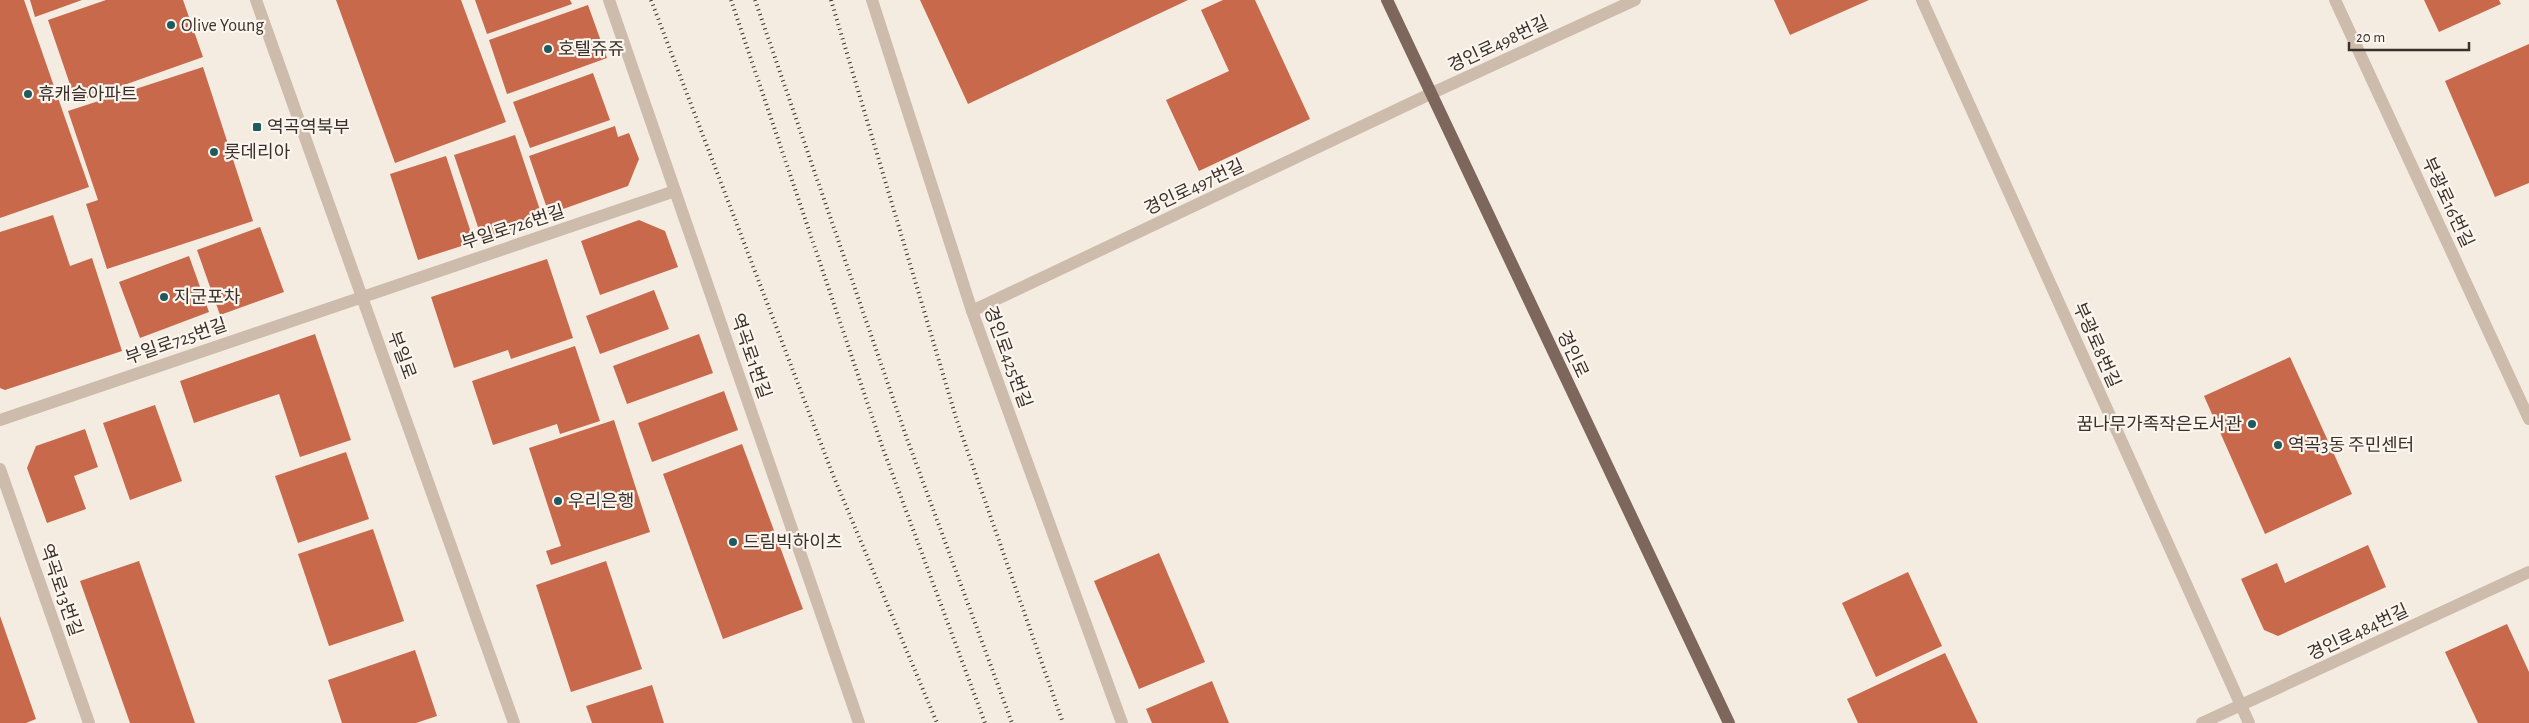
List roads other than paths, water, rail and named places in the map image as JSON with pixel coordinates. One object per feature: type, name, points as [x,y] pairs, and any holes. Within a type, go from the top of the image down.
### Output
[{"type":"main road","name":"경인로","points":[[1386,0],[1729,723]]},
{"type":"street","name":"부일로","points":[[256,0],[514,723]]},
{"type":"street","name":"역곡로1번길","points":[[609,0],[859,723]]},
{"type":"street","name":"경인로425번길","points":[[872,0],[972,311],[1122,723]]},
{"type":"street","name":"경인로498번길","points":[[1430,94],[1635,0]]},
{"type":"street","name":"부광로8번길","points":[[1922,0],[2249,723]]},
{"type":"street","name":"부광로16번길","points":[[2335,0],[2529,419]]},
{"type":"street","name":"경인로497번길","points":[[972,311],[1430,94]]},
{"type":"street","name":"부일로726번길","points":[[362,295],[675,191]]},
{"type":"street","name":"부일로725번길","points":[[0,420],[362,295]]},
{"type":"street","name":"역곡로13번길","points":[[0,469],[89,723]]},
{"type":"street","name":"경인로484번길","points":[[2202,723],[2529,572]]},
{"type":"railway","points":[[651,0],[833,475],[937,723]]},
{"type":"railway","points":[[731,0],[882,446],[985,723]]},
{"type":"railway","points":[[755,0],[906,436],[1012,723]]},
{"type":"railway","points":[[831,0],[957,421],[1063,723]]},
{"type":"place","name":"Olive Young","points":[[171,25]]},
{"type":"place","name":"호텔쥬쥬","points":[[548,49]]},
{"type":"place","name":"휴캐슬아파트","points":[[28,94]]},
{"type":"place","name":"역곡역북부","points":[[257,127]]},
{"type":"place","name":"롯데리아","points":[[214,152]]},
{"type":"place","name":"지군포차","points":[[164,297]]},
{"type":"place","name":"꿈나무가족작은도서관","points":[[2252,424]]},
{"type":"place","name":"역곡3동 주민센터","points":[[2278,445]]},
{"type":"place","name":"우리은행","points":[[558,501]]},
{"type":"place","name":"드림빅하이츠","points":[[733,542]]}]
